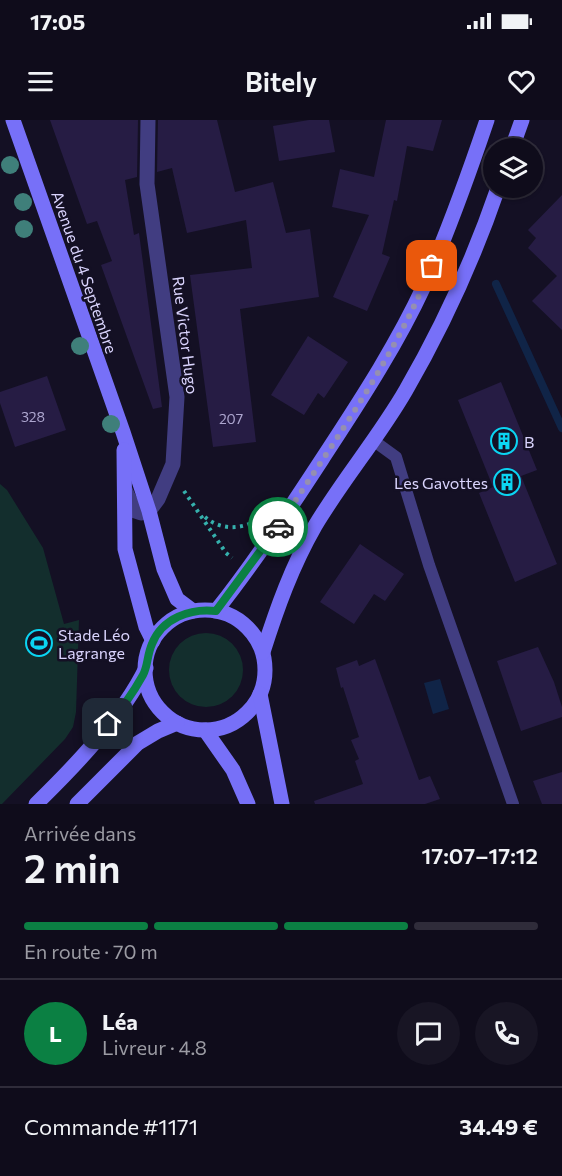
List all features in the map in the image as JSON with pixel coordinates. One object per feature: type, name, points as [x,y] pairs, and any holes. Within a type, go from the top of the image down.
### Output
[{"type":"main road","name":"Avenue du 4 Septembre","points":[[13,120],[149,512],[157,549],[170,585],[177,599],[193,611]]},
{"type":"main road","points":[[216,611],[280,524],[359,402],[394,342],[423,286],[472,164],[487,120]]},
{"type":"main road","points":[[516,138],[522,120]]},
{"type":"main road","points":[[263,652],[280,597],[298,557],[316,525],[405,392],[435,337],[480,242],[495,198]]},
{"type":"main road","points":[[123,435],[125,549],[146,627],[153,641]]},
{"type":"main road","points":[[193,611],[216,611],[232,616],[256,637],[263,652],[264,680],[260,694],[251,709],[237,720],[222,728],[204,730],[190,728],[164,714],[152,699],[146,668],[148,655],[153,641],[163,627],[177,617],[193,611]]},
{"type":"main road","points":[[36,804],[70,771],[118,712],[146,668]]},
{"type":"main road","points":[[260,694],[282,804]]},
{"type":"main road","points":[[77,804],[138,743],[177,723]]},
{"type":"main road","points":[[204,730],[233,770],[248,804]]},
{"type":"street","name":"Rue Victor Hugo","points":[[148,120],[147,184],[177,397],[173,464],[158,499],[149,512]]},
{"type":"street","points":[[125,490],[135,511],[149,512]]},
{"type":"lane","points":[[374,441],[396,457],[429,565],[513,804]]},
{"type":"path","points":[[180,487],[226,553],[235,561]]},
{"type":"path","points":[[199,512],[208,520],[223,527],[241,526],[258,520]]},
{"type":"green space","name":"Stade Léo Lagrange","points":[[0,484],[7,490],[43,548],[64,624],[79,620],[76,712],[73,727],[65,739],[2,804],[0,804]]},
{"type":"green space","points":[[199,633],[213,633],[227,639],[237,649],[243,663],[241,684],[227,701],[213,707],[199,707],[185,701],[175,691],[169,677],[169,663],[175,649],[185,639]]},
{"type":"water","points":[[440,679],[449,709],[433,714],[424,683]]},
{"type":"building","points":[[50,120],[138,120],[137,177],[125,180],[134,235],[139,233],[162,407],[153,409],[101,265],[112,261],[97,221],[87,224]]},
{"type":"building","points":[[158,120],[217,120],[235,192],[273,182],[286,233],[310,229],[319,297],[240,309],[256,442],[213,447],[190,275],[252,268],[246,220],[187,233],[172,168],[157,172]]},
{"type":"building","points":[[309,120],[329,120],[335,152],[279,161],[273,126]]},
{"type":"building","points":[[386,120],[442,120],[433,151],[407,146],[397,201],[394,200],[382,254],[390,257],[367,311],[333,297],[369,215],[332,207],[340,169],[374,177]]},
{"type":"building","points":[[562,195],[562,330],[532,301],[557,276],[528,248],[536,238],[528,230]]},
{"type":"building","points":[[308,336],[348,362],[324,398],[318,393],[304,415],[271,395]]},
{"type":"building","points":[[47,376],[66,430],[15,447],[0,403],[0,392]]},
{"type":"building","name":"Les Gavottes","points":[[501,382],[537,470],[521,476],[557,564],[515,582],[479,493],[493,487],[458,400]]},
{"type":"building","points":[[360,544],[404,574],[385,601],[374,594],[354,624],[320,602]]},
{"type":"building","points":[[538,647],[554,682],[562,707],[562,717],[521,731],[497,661]]},
{"type":"building","points":[[375,659],[419,780],[430,776],[440,799],[425,804],[315,804],[314,801],[363,784],[355,761],[359,759],[351,740],[359,737],[336,668],[357,660],[359,666]]},
{"type":"building","points":[[562,772],[562,804],[542,804],[533,781]]},
{"type":"waterway","points":[[496,284],[562,428]]},
{"type":"way so far","points":[[278,527],[359,402],[394,342],[432,266]]},
{"type":"place","name":"B","points":[[504,441]]},
{"type":"place","name":"Les Gavottes","points":[[507,482]]},
{"type":"place","name":"Stade Léo Lagrange","points":[[39,643]]},
{"type":"route","points":[[108,724],[142,676],[153,641],[163,627],[177,617],[193,611],[205,609],[216,611],[278,527]]}]
